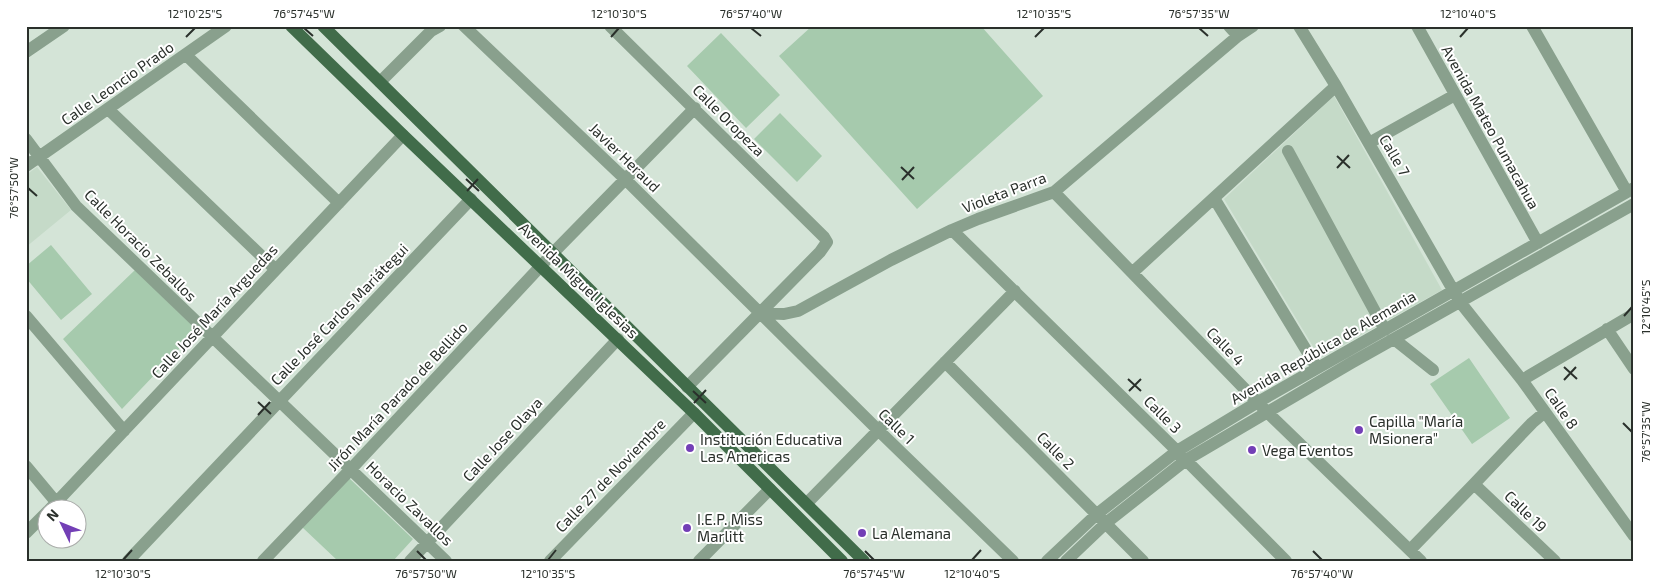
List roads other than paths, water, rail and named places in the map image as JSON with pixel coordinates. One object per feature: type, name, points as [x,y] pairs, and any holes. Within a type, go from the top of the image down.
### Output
[{"type":"main road","name":"Avenida Miguel Iglesias","points":[[291,26],[403,136],[618,339],[842,561]]},
{"type":"main road","name":"Avenida Miguel Iglesias","points":[[323,26],[864,561]]},
{"type":"street","points":[[26,52],[64,26]]},
{"type":"street","name":"Calle Leoncio Prado","points":[[26,166],[226,26]]},
{"type":"street","points":[[380,82],[431,31],[440,26]]},
{"type":"street","name":"Javier Heraud","points":[[464,26],[625,179],[761,313]]},
{"type":"street","name":"Calle Oropeza","points":[[610,26],[695,108],[827,242],[824,248],[761,313]]},
{"type":"street","points":[[1229,26],[1238,36]]},
{"type":"street","name":"Violeta Parra","points":[[761,313],[784,314],[798,311],[891,260],[952,230],[1054,192],[1238,36],[1253,26]]},
{"type":"street","name":"Calle 7","points":[[1299,26],[1336,86],[1457,296]]},
{"type":"street","points":[[1532,26],[1630,190]]},
{"type":"street","name":"Avenida Mateo Pumacahua","points":[[1418,27],[1538,243]]},
{"type":"street","points":[[186,54],[340,202]]},
{"type":"street","points":[[1133,272],[1336,86]]},
{"type":"street","points":[[1369,143],[1455,95]]},
{"type":"street","name":"Jirón María Parado de Bellido","points":[[263,561],[540,266],[695,108]]},
{"type":"street","points":[[108,109],[275,270]]},
{"type":"street","name":"Calle José María Arguedas","points":[[59,500],[403,136]]},
{"type":"street","name":"Calle Horacio Zeballos","points":[[26,139],[76,206],[351,469]]},
{"type":"street","points":[[1288,151],[1389,334],[1433,370]]},
{"type":"street","name":"Avenida República de Alemania","points":[[1457,296],[1538,243],[1630,190]]},
{"type":"street","name":"Calle 4","points":[[1054,192],[1267,412],[1421,561]]},
{"type":"street","points":[[1214,198],[1317,368]]},
{"type":"street","name":"Calle José Carlos Mariátegui","points":[[128,561],[471,200]]},
{"type":"street","name":"Avenida República de Alemania","points":[[1181,456],[1267,412],[1389,334],[1457,296],[1634,204]]},
{"type":"street","name":"Calle 3","points":[[952,230],[1286,561]]},
{"type":"street","points":[[807,503],[1015,291]]},
{"type":"street","name":"Calle 8","points":[[1457,296],[1522,380],[1634,536]]},
{"type":"street","points":[[687,387],[761,313]]},
{"type":"street","name":"Calle 1","points":[[761,313],[1013,561]]},
{"type":"street","points":[[1522,380],[1634,314]]},
{"type":"street","points":[[26,316],[124,431]]},
{"type":"street","points":[[1607,329],[1634,369]]},
{"type":"street","name":"Avenida República de Alemania","points":[[1048,561],[1181,456],[1258,402],[1317,368],[1389,334]]},
{"type":"street","name":"Calle Jose Olaya","points":[[410,561],[618,339]]},
{"type":"street","name":"Calle 2","points":[[945,362],[1143,561]]},
{"type":"street","points":[[1410,550],[1532,423],[1545,412]]},
{"type":"street","name":"Calle 27 de Noviembre","points":[[550,561],[694,413]]},
{"type":"street","points":[[26,466],[46,500]]},
{"type":"street","name":"Horacio Zavallos","points":[[351,469],[446,561]]},
{"type":"street","name":"Calle 19","points":[[1474,484],[1554,561]]},
{"type":"street","points":[[699,561],[770,489]]},
{"type":"street","name":"Avenida República de Alemania","points":[[1066,561],[1101,518]]},
{"type":"street","name":"Calle José María Arguedas","points":[[26,533],[38,521]]},
{"type":"place","name":"Capilla \"María Msionera\"","points":[[1359,430]]},
{"type":"place","name":"Institución Educativa Las Americas","points":[[690,448]]},
{"type":"place","name":"Vega Eventos","points":[[1252,450]]},
{"type":"place","name":"I.E.P. Miss Marlitt","points":[[687,528]]},
{"type":"place","name":"La Alemana","points":[[862,533]]}]
